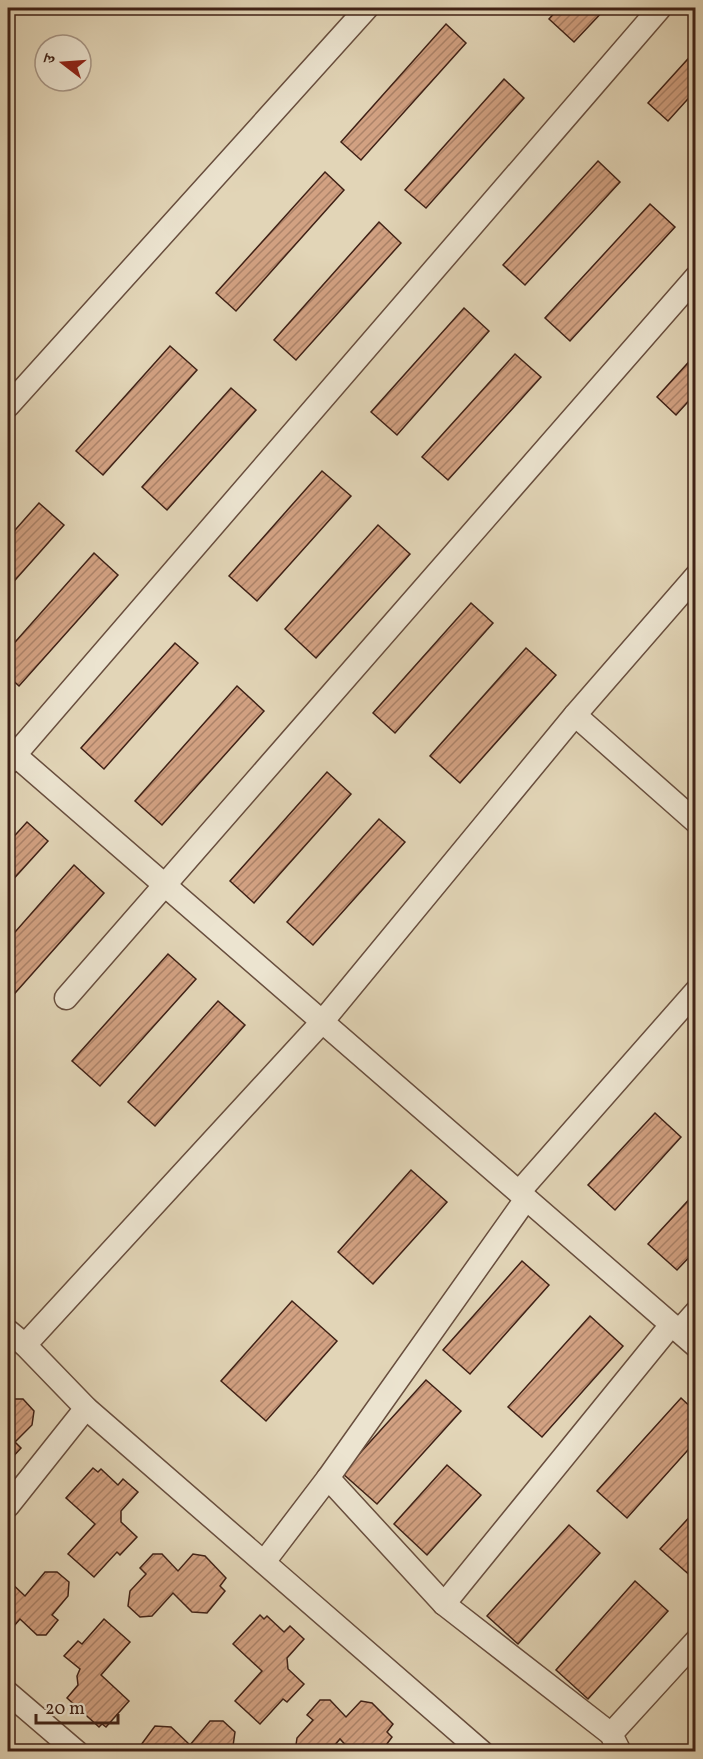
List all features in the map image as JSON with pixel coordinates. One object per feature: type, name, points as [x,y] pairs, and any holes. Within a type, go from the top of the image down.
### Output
[{"type":"street","points":[[8,406],[367,8]]},
{"type":"street","points":[[660,8],[10,755],[164,885],[682,1334]]},
{"type":"street","points":[[66,998],[696,277]]},
{"type":"street","points":[[482,1752],[86,1408],[16,1338],[322,1022],[575,715],[696,576]]},
{"type":"street","points":[[575,715],[696,822]]},
{"type":"street","points":[[264,1562],[328,1478],[522,1196],[696,992]]},
{"type":"street","points":[[444,1604],[682,1334],[696,1312]]},
{"type":"street","points":[[8,1506],[86,1408]]},
{"type":"street","points":[[328,1478],[444,1604],[616,1743],[696,1641]]},
{"type":"street","points":[[8,1693],[77,1752]]},
{"type":"building","points":[[559,8],[606,8],[574,42],[549,19]]},
{"type":"building","points":[[446,24],[466,43],[361,160],[341,142]]},
{"type":"building","points":[[696,50],[696,90],[668,121],[648,103]]},
{"type":"building","points":[[504,79],[524,98],[426,208],[405,190]]},
{"type":"building","points":[[598,161],[620,182],[525,285],[503,265]]},
{"type":"building","points":[[325,172],[344,190],[236,311],[216,293]]},
{"type":"building","points":[[650,204],[675,227],[570,341],[545,318]]},
{"type":"building","points":[[379,222],[401,243],[296,360],[274,340]]},
{"type":"building","points":[[464,308],[489,331],[397,435],[371,412]]},
{"type":"building","points":[[170,346],[197,370],[103,475],[76,451]]},
{"type":"building","points":[[515,354],[541,377],[448,480],[422,457]]},
{"type":"building","points":[[696,354],[696,393],[676,415],[657,397]]},
{"type":"building","points":[[231,388],[256,410],[167,510],[142,487]]},
{"type":"building","points":[[322,471],[351,496],[257,601],[229,576]]},
{"type":"building","points":[[39,503],[64,525],[8,588],[8,538]]},
{"type":"building","points":[[378,525],[410,554],[316,658],[285,629]]},
{"type":"building","points":[[94,553],[118,575],[19,686],[8,676],[8,650]]},
{"type":"building","points":[[471,603],[493,623],[395,733],[373,713]]},
{"type":"building","points":[[175,643],[198,663],[104,769],[81,748]]},
{"type":"building","points":[[526,648],[556,675],[460,783],[430,756]]},
{"type":"building","points":[[237,686],[264,711],[162,825],[135,801]]},
{"type":"building","points":[[327,772],[351,794],[254,903],[230,881]]},
{"type":"building","points":[[379,819],[405,842],[313,945],[287,922]]},
{"type":"building","points":[[27,822],[48,841],[8,885],[8,843]]},
{"type":"building","points":[[74,865],[104,893],[8,1001],[8,940]]},
{"type":"building","points":[[168,954],[196,979],[100,1086],[72,1061]]},
{"type":"building","points":[[218,1001],[245,1025],[155,1126],[128,1102]]},
{"type":"building","points":[[655,1113],[681,1137],[615,1210],[588,1185]]},
{"type":"building","points":[[411,1170],[447,1202],[373,1284],[338,1252]]},
{"type":"building","points":[[696,1192],[696,1250],[677,1270],[648,1244]]},
{"type":"building","points":[[522,1261],[549,1285],[470,1374],[443,1350]]},
{"type":"building","points":[[292,1301],[337,1341],[266,1421],[221,1381]]},
{"type":"building","points":[[590,1316],[623,1346],[542,1437],[508,1407]]},
{"type":"building","points":[[426,1380],[461,1411],[377,1504],[342,1473]]},
{"type":"building","points":[[681,1398],[696,1412],[696,1441],[627,1518],[597,1491]]},
{"type":"building","points":[[11,1399],[23,1399],[34,1411],[32,1425],[15,1442],[21,1448],[8,1462],[8,1403]]},
{"type":"building","points":[[447,1465],[481,1495],[427,1555],[394,1524]]},
{"type":"building","points":[[93,1468],[98,1472],[101,1469],[118,1485],[123,1479],[138,1492],[121,1511],[121,1522],[137,1537],[120,1555],[117,1552],[94,1577],[68,1554],[95,1524],[66,1498]]},
{"type":"building","points":[[696,1510],[696,1575],[693,1578],[660,1549]]},
{"type":"building","points":[[569,1525],[600,1553],[518,1644],[487,1616]]},
{"type":"building","points":[[153,1554],[162,1554],[178,1571],[193,1554],[205,1556],[226,1578],[220,1586],[225,1591],[207,1613],[192,1612],[173,1593],[152,1616],[140,1617],[128,1606],[130,1591],[146,1574],[140,1568]]},
{"type":"building","points":[[45,1572],[57,1572],[69,1582],[68,1596],[52,1615],[58,1620],[46,1635],[37,1635],[20,1619],[8,1633],[8,1580],[25,1596]]},
{"type":"building","points":[[635,1581],[668,1611],[588,1699],[556,1670]]},
{"type":"building","points":[[260,1615],[264,1619],[267,1616],[284,1632],[290,1626],[304,1639],[287,1658],[288,1669],[304,1684],[287,1702],[283,1699],[260,1724],[235,1701],[262,1671],[233,1644]]},
{"type":"building","points":[[104,1619],[130,1642],[101,1675],[129,1701],[106,1727],[102,1724],[99,1727],[67,1698],[78,1685],[77,1676],[80,1669],[64,1656],[78,1641],[82,1644]]},
{"type":"building","points":[[320,1700],[330,1700],[346,1717],[361,1701],[372,1703],[393,1724],[387,1732],[392,1737],[381,1752],[352,1752],[340,1739],[329,1752],[295,1752],[297,1738],[313,1720],[307,1715]]},
{"type":"building","points":[[210,1721],[223,1721],[235,1732],[233,1746],[228,1752],[141,1752],[138,1749],[155,1726],[171,1727],[190,1745]]}]
